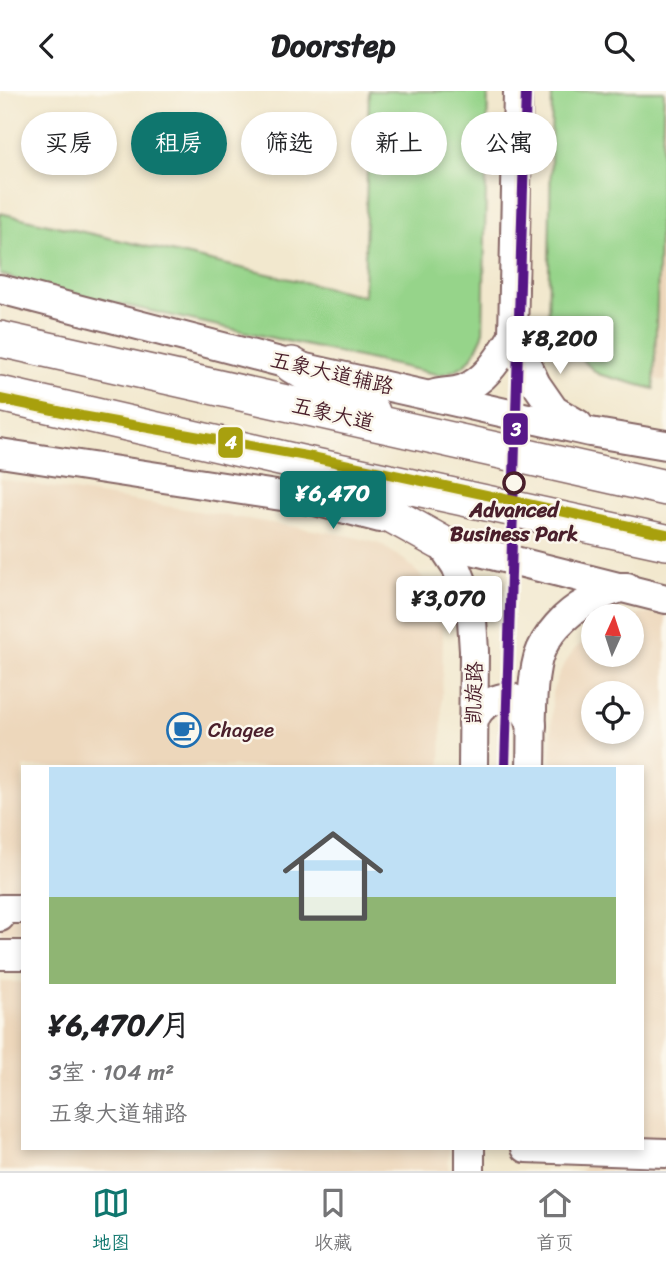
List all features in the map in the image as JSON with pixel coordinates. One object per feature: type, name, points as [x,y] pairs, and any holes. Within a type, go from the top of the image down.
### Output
[{"type":"main road","name":"五象大道","points":[[0,339],[666,488]]},
{"type":"main road","points":[[292,365],[399,428]]},
{"type":"main road","points":[[0,394],[666,542]]},
{"type":"main road","points":[[297,462],[440,542]]},
{"type":"street","points":[[518,91],[513,336],[536,384],[554,410],[590,432],[666,455]]},
{"type":"street","name":"五象大道辅路","points":[[0,289],[292,365],[590,432],[666,445]]},
{"type":"street","points":[[429,395],[464,389],[482,378],[513,336]]},
{"type":"street","points":[[0,453],[315,501],[381,518],[440,542],[666,599]]},
{"type":"street","name":"凯旋路","points":[[440,542],[456,566],[471,604],[474,650],[473,765]]},
{"type":"street","points":[[531,765],[534,690],[538,659],[546,640],[565,617],[586,602],[622,587],[666,583]]},
{"type":"street","points":[[473,723],[477,711],[505,696],[520,703],[532,725]]},
{"type":"street","points":[[0,917],[1,909],[21,909]]},
{"type":"street","points":[[0,955],[21,955]]},
{"type":"street","points":[[470,1150],[470,1171]]},
{"type":"street","points":[[520,1150],[520,1171]]},
{"type":"street","points":[[582,1150],[666,1153]]},
{"type":"shaded area","points":[[666,91],[666,381],[654,379]]},
{"type":"shaded area","points":[[0,479],[350,536],[380,544],[406,561],[427,582],[439,607],[443,632],[441,765],[21,765],[21,932],[0,933]]},
{"type":"shaded area","points":[[644,614],[666,614],[666,1143],[644,1142],[644,765],[551,765],[552,692],[573,651],[581,644],[581,667],[644,667]]},
{"type":"shaded area","points":[[0,982],[21,982],[21,1150],[449,1150],[448,1171],[0,1171]]},
{"type":"shaded area","points":[[596,1163],[666,1165],[666,1171],[577,1171]]},
{"type":"green space","points":[[369,91],[488,91],[488,112],[461,112],[461,175],[486,175],[483,335],[472,357],[457,369],[440,375],[29,284],[0,274],[0,213],[364,296],[367,175],[447,175],[447,112],[368,112]]},
{"type":"green space","points":[[552,91],[664,91],[654,389],[598,374],[548,329],[551,175],[557,175],[557,112],[552,112]]},
{"type":"transit line","name":"3","points":[[505,765],[526,91]]},
{"type":"transit line","name":"4","points":[[0,399],[312,457],[666,534]]},
{"type":"place","name":"Advanced Business Park","points":[[514,483]]},
{"type":"place","name":"Chagee","points":[[184,730]]}]
